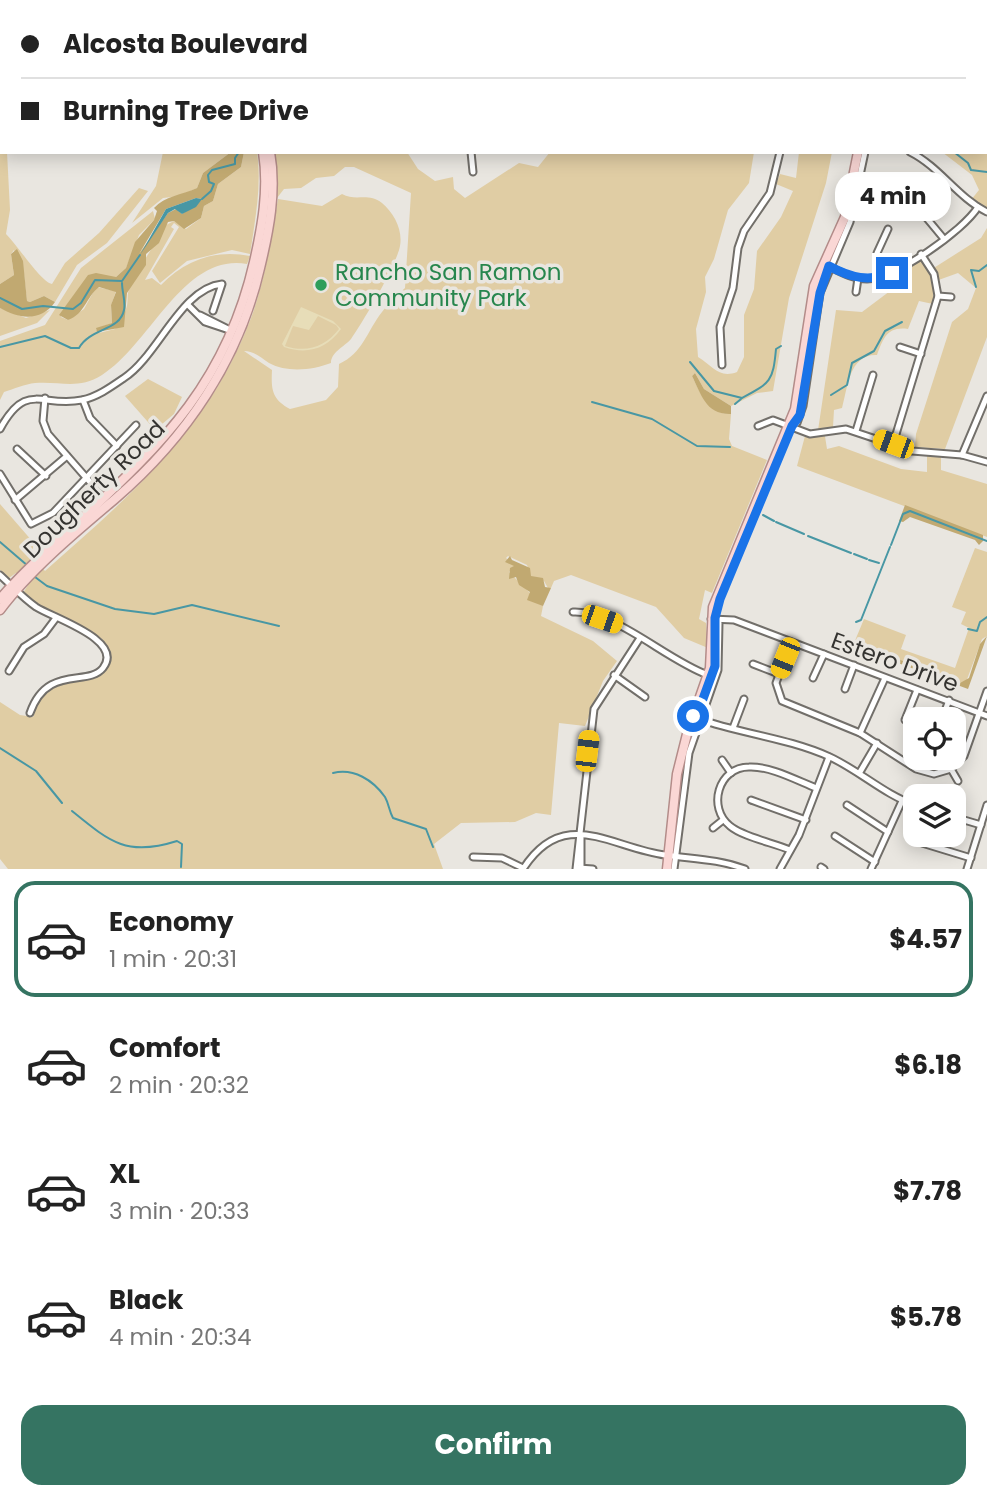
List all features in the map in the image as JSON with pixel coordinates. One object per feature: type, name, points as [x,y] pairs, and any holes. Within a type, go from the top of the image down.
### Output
[{"type":"main road","points":[[671,869],[681,774],[716,657],[713,618],[799,408],[818,288],[847,221],[862,154]]},
{"type":"main road","name":"Dougherty Road","points":[[0,599],[108,499],[151,454],[181,420],[207,380],[235,333],[248,288],[265,198],[267,157]]},
{"type":"main road","name":"Dougherty Road","points":[[0,610],[14,588]]},
{"type":"street","points":[[471,154],[473,172]]},
{"type":"street","points":[[722,365],[720,327],[733,288],[738,247],[744,231],[770,193],[780,154]]},
{"type":"street","points":[[913,154],[934,167],[987,212]]},
{"type":"street","points":[[895,189],[910,198],[943,239]]},
{"type":"street","points":[[826,265],[858,278],[880,278],[970,220],[978,207]]},
{"type":"street","points":[[880,278],[877,253],[888,229]]},
{"type":"street","points":[[893,444],[938,296],[934,274],[920,254]]},
{"type":"street","points":[[856,292],[858,278]]},
{"type":"street","points":[[0,429],[18,404],[29,398],[83,400],[93,397],[134,371],[203,290],[222,284],[213,311]]},
{"type":"street","points":[[938,296],[951,297]]},
{"type":"street","points":[[188,305],[200,315],[235,333]]},
{"type":"street","points":[[900,347],[920,354]]},
{"type":"street","points":[[856,431],[873,375]]},
{"type":"street","points":[[962,455],[987,396]]},
{"type":"street","points":[[45,398],[45,428],[67,456],[108,499]]},
{"type":"street","points":[[83,400],[90,418],[117,446]]},
{"type":"street","points":[[758,426],[773,420],[810,434],[837,429],[856,431],[912,451],[962,455],[987,462]]},
{"type":"street","points":[[0,474],[31,524],[53,513],[136,425]]},
{"type":"street","points":[[17,449],[46,476]]},
{"type":"street","points":[[15,500],[67,456]]},
{"type":"street","points":[[0,575],[33,605],[98,639],[106,649],[107,660],[96,673],[72,677],[47,688],[37,698],[30,713]]},
{"type":"street","points":[[573,612],[616,624],[656,650],[710,675]]},
{"type":"street","points":[[9,671],[24,647],[44,634],[56,618]]},
{"type":"street","points":[[713,618],[719,623],[718,670],[696,718],[780,738],[829,757],[860,772],[902,801],[871,869]]},
{"type":"street","name":"Estero Drive","points":[[713,618],[734,620],[987,716]]},
{"type":"street","points":[[593,869],[579,868],[590,724],[594,709],[640,638]]},
{"type":"street","points":[[791,642],[779,674],[776,691],[782,701],[860,733],[903,759]]},
{"type":"street","points":[[813,678],[824,654]]},
{"type":"street","points":[[753,664],[779,674]]},
{"type":"street","points":[[845,689],[854,665]]},
{"type":"street","points":[[614,675],[645,696]]},
{"type":"street","points":[[860,733],[886,678]]},
{"type":"street","points":[[910,707],[917,690]]},
{"type":"street","points":[[966,751],[987,691]]},
{"type":"street","points":[[733,728],[744,699]]},
{"type":"street","points":[[946,707],[949,700]]},
{"type":"street","points":[[860,772],[877,743]]},
{"type":"street","points":[[780,869],[806,820],[829,757]]},
{"type":"street","points":[[722,760],[731,773]]},
{"type":"street","points":[[790,850],[737,831],[723,820],[717,795],[723,781],[740,768],[755,767],[816,788]]},
{"type":"street","points":[[921,770],[926,773],[945,770]]},
{"type":"street","points":[[952,770],[958,781]]},
{"type":"street","points":[[751,800],[806,820]]},
{"type":"street","points":[[847,805],[888,832]]},
{"type":"street","points":[[967,869],[987,805]]},
{"type":"street","points":[[713,828],[723,820]]},
{"type":"street","points":[[966,821],[981,825]]},
{"type":"street","points":[[473,857],[502,858],[523,869],[550,841],[563,836],[580,835],[609,838],[672,856],[704,858],[745,869]]},
{"type":"street","points":[[835,836],[874,862]]},
{"type":"street","points":[[935,847],[971,858]]},
{"type":"shaded area","points":[[0,154],[7,154],[10,210],[6,234],[47,282],[52,284],[65,263],[99,233],[139,188],[148,191],[107,243],[77,265],[55,302],[44,296],[27,301],[24,274],[14,250],[11,254],[14,275],[0,284]]},
{"type":"shaded area","points":[[163,154],[228,154],[203,173],[197,188],[180,196],[163,198],[132,223],[156,186]]},
{"type":"shaded area","points":[[228,154],[244,154],[241,167],[218,184],[213,201],[204,206],[201,218],[184,229],[174,221],[168,222],[159,243],[146,254],[146,265],[127,293],[124,327],[97,332],[96,328],[112,323],[111,305],[116,292],[99,287],[74,317],[68,320],[59,315],[88,275],[96,273],[116,277],[126,268],[135,242],[154,220],[157,211],[154,208],[158,204],[197,188],[203,173]],"holes":[[[196,198],[202,199],[182,214],[176,209],[168,213],[139,254],[166,209]]]},
{"type":"shaded area","points":[[244,154],[257,154],[259,178],[250,254],[232,250],[187,261],[160,283],[152,271],[179,227],[174,223],[171,227],[174,229],[145,280],[152,278],[161,285],[191,263],[225,254],[250,256],[247,264],[224,264],[204,272],[169,304],[120,361],[93,380],[77,384],[27,384],[4,392],[0,400],[0,341],[45,325],[81,268],[153,211],[155,219],[139,235],[126,268],[116,277],[95,279],[82,286],[61,317],[68,320],[84,309],[96,287],[116,291],[111,306],[112,323],[96,329],[99,333],[115,329],[125,312],[134,279],[166,225],[174,221],[186,229],[201,218],[204,206],[213,201],[218,184],[241,167]]},
{"type":"shaded area","points":[[274,154],[408,154],[418,169],[435,181],[453,177],[454,189],[465,198],[519,163],[538,167],[548,154],[754,154],[749,183],[728,210],[714,259],[705,277],[706,292],[696,329],[698,357],[716,371],[731,374],[737,372],[744,357],[744,315],[754,289],[757,251],[781,217],[793,191],[776,184],[780,174],[796,178],[799,154],[832,154],[826,183],[789,298],[773,391],[757,393],[731,406],[704,389],[695,373],[692,376],[711,407],[731,414],[729,439],[732,446],[767,460],[712,593],[705,590],[699,619],[706,623],[708,648],[684,638],[656,607],[571,575],[554,581],[551,588],[548,588],[544,581],[531,577],[527,565],[508,556],[506,558],[515,566],[509,572],[543,606],[541,616],[593,641],[617,661],[603,681],[585,726],[559,723],[551,815],[536,813],[515,822],[461,823],[434,844],[443,869],[8,869],[0,859],[0,702],[20,715],[33,717],[39,700],[48,691],[102,672],[107,666],[109,656],[103,640],[23,593],[28,585],[16,573],[9,578],[0,570],[0,504],[33,542],[33,558],[45,571],[108,515],[164,458],[190,427],[234,358],[260,289],[278,199],[322,206],[342,194],[372,198],[382,203],[397,222],[401,240],[393,266],[371,307],[351,339],[333,356],[331,363],[308,369],[284,368],[244,351],[272,370],[274,393],[279,402],[290,409],[326,400],[338,387],[339,364],[354,354],[382,312],[405,288],[411,193],[354,167],[345,167],[334,176],[316,178],[301,188],[284,189],[277,198]]},
{"type":"shaded area","points":[[945,154],[987,154],[987,209],[971,200],[979,190],[972,175]]},
{"type":"shaded area","points":[[987,228],[987,337],[945,449],[915,447],[916,434],[952,322],[968,309],[976,288],[958,273],[933,282],[933,304],[919,301],[908,329],[891,332],[884,339],[877,355],[868,356],[855,366],[842,408],[834,410],[833,427],[824,430],[827,449],[839,446],[901,469],[927,472],[927,456],[941,456],[941,470],[987,484],[987,537],[797,466],[805,436],[817,437],[836,310],[862,312],[890,291],[893,277],[920,259],[929,271],[981,238]]},
{"type":"shaded area","points":[[17,249],[23,261],[27,301],[44,296],[55,302],[36,316],[15,315],[0,308],[0,284],[14,275],[11,254]]},
{"type":"shaded area","points":[[0,308],[26,318],[50,310],[37,323],[0,336]]},
{"type":"shaded area","points":[[695,373],[704,389],[731,406],[731,414],[710,407],[692,376]]},
{"type":"shaded area","points":[[148,379],[182,397],[174,414],[155,430],[125,396]]},
{"type":"shaded area","points":[[905,505],[983,535],[983,541],[979,545],[975,540],[910,517],[903,522],[899,521]]},
{"type":"shaded area","points":[[975,548],[987,552],[987,636],[982,639],[966,682],[960,683],[854,643],[864,619],[906,635],[901,649],[955,668],[969,628],[961,624],[966,612],[952,607]]},
{"type":"shaded area","points":[[510,556],[512,560],[530,568],[531,576],[543,578],[545,587],[551,588],[543,606],[527,600],[530,592],[519,585],[516,577],[509,579],[510,568],[514,566],[505,562]]},
{"type":"shaded area","points":[[987,636],[968,689],[852,646],[854,643],[864,646],[960,683],[969,678],[980,644]]},
{"type":"sand","points":[[301,307],[333,321],[341,329],[323,346],[316,348],[308,350],[292,349],[284,347],[282,344]],"holes":[[[318,316],[339,329],[334,335],[315,347],[301,349],[285,346],[293,326],[309,330]]]},
{"type":"water","points":[[196,198],[202,199],[196,207],[182,214],[175,209],[168,213],[140,255],[166,209]]},
{"type":"waterway","points":[[202,199],[214,184],[209,182],[208,175],[212,170],[235,164],[238,154]]},
{"type":"waterway","points":[[957,154],[968,163],[971,170],[987,172]]},
{"type":"waterway","points":[[0,298],[22,309],[43,306],[73,309],[81,303],[95,280],[122,281],[140,255]]},
{"type":"waterway","points":[[976,287],[971,270],[979,271],[987,265]]},
{"type":"waterway","points":[[0,347],[45,336],[71,348],[79,348],[84,341],[111,326],[121,317],[124,307],[122,283]]},
{"type":"waterway","points":[[831,395],[847,385],[852,363],[874,351],[885,331],[902,322]]},
{"type":"waterway","points":[[690,362],[714,391],[742,398],[759,389],[768,380],[776,349],[781,346]]},
{"type":"waterway","points":[[735,404],[741,399]]},
{"type":"waterway","points":[[592,402],[652,419],[697,446],[730,447]]},
{"type":"waterway","points":[[891,545],[903,514],[910,511],[987,541]]},
{"type":"waterway","points":[[763,515],[774,521]]},
{"type":"waterway","points":[[776,522],[804,534]]},
{"type":"waterway","points":[[808,536],[851,553]]},
{"type":"waterway","points":[[0,542],[28,566]]},
{"type":"waterway","points":[[856,622],[861,620],[890,547]]},
{"type":"waterway","points":[[854,554],[867,559]]},
{"type":"waterway","points":[[869,560],[879,563]]},
{"type":"waterway","points":[[35,577],[47,586],[115,609],[154,614],[192,605],[279,626]]},
{"type":"waterway","points":[[968,629],[977,631],[980,622],[987,617]]},
{"type":"waterway","points":[[0,748],[36,771],[62,803]]},
{"type":"waterway","points":[[333,773],[356,774],[375,785],[385,797],[393,818],[426,829],[433,847]]},
{"type":"waterway","points":[[72,811],[97,831],[120,844],[145,847],[177,841],[182,844],[181,867]]},
{"type":"place","name":"Rancho San Ramon Community Park","points":[[321,285]]},
{"type":"route","points":[[693,716],[696,718],[715,666],[715,618],[720,599],[792,426],[797,423],[803,406],[820,293],[829,266],[858,278],[880,278],[892,273]]}]
